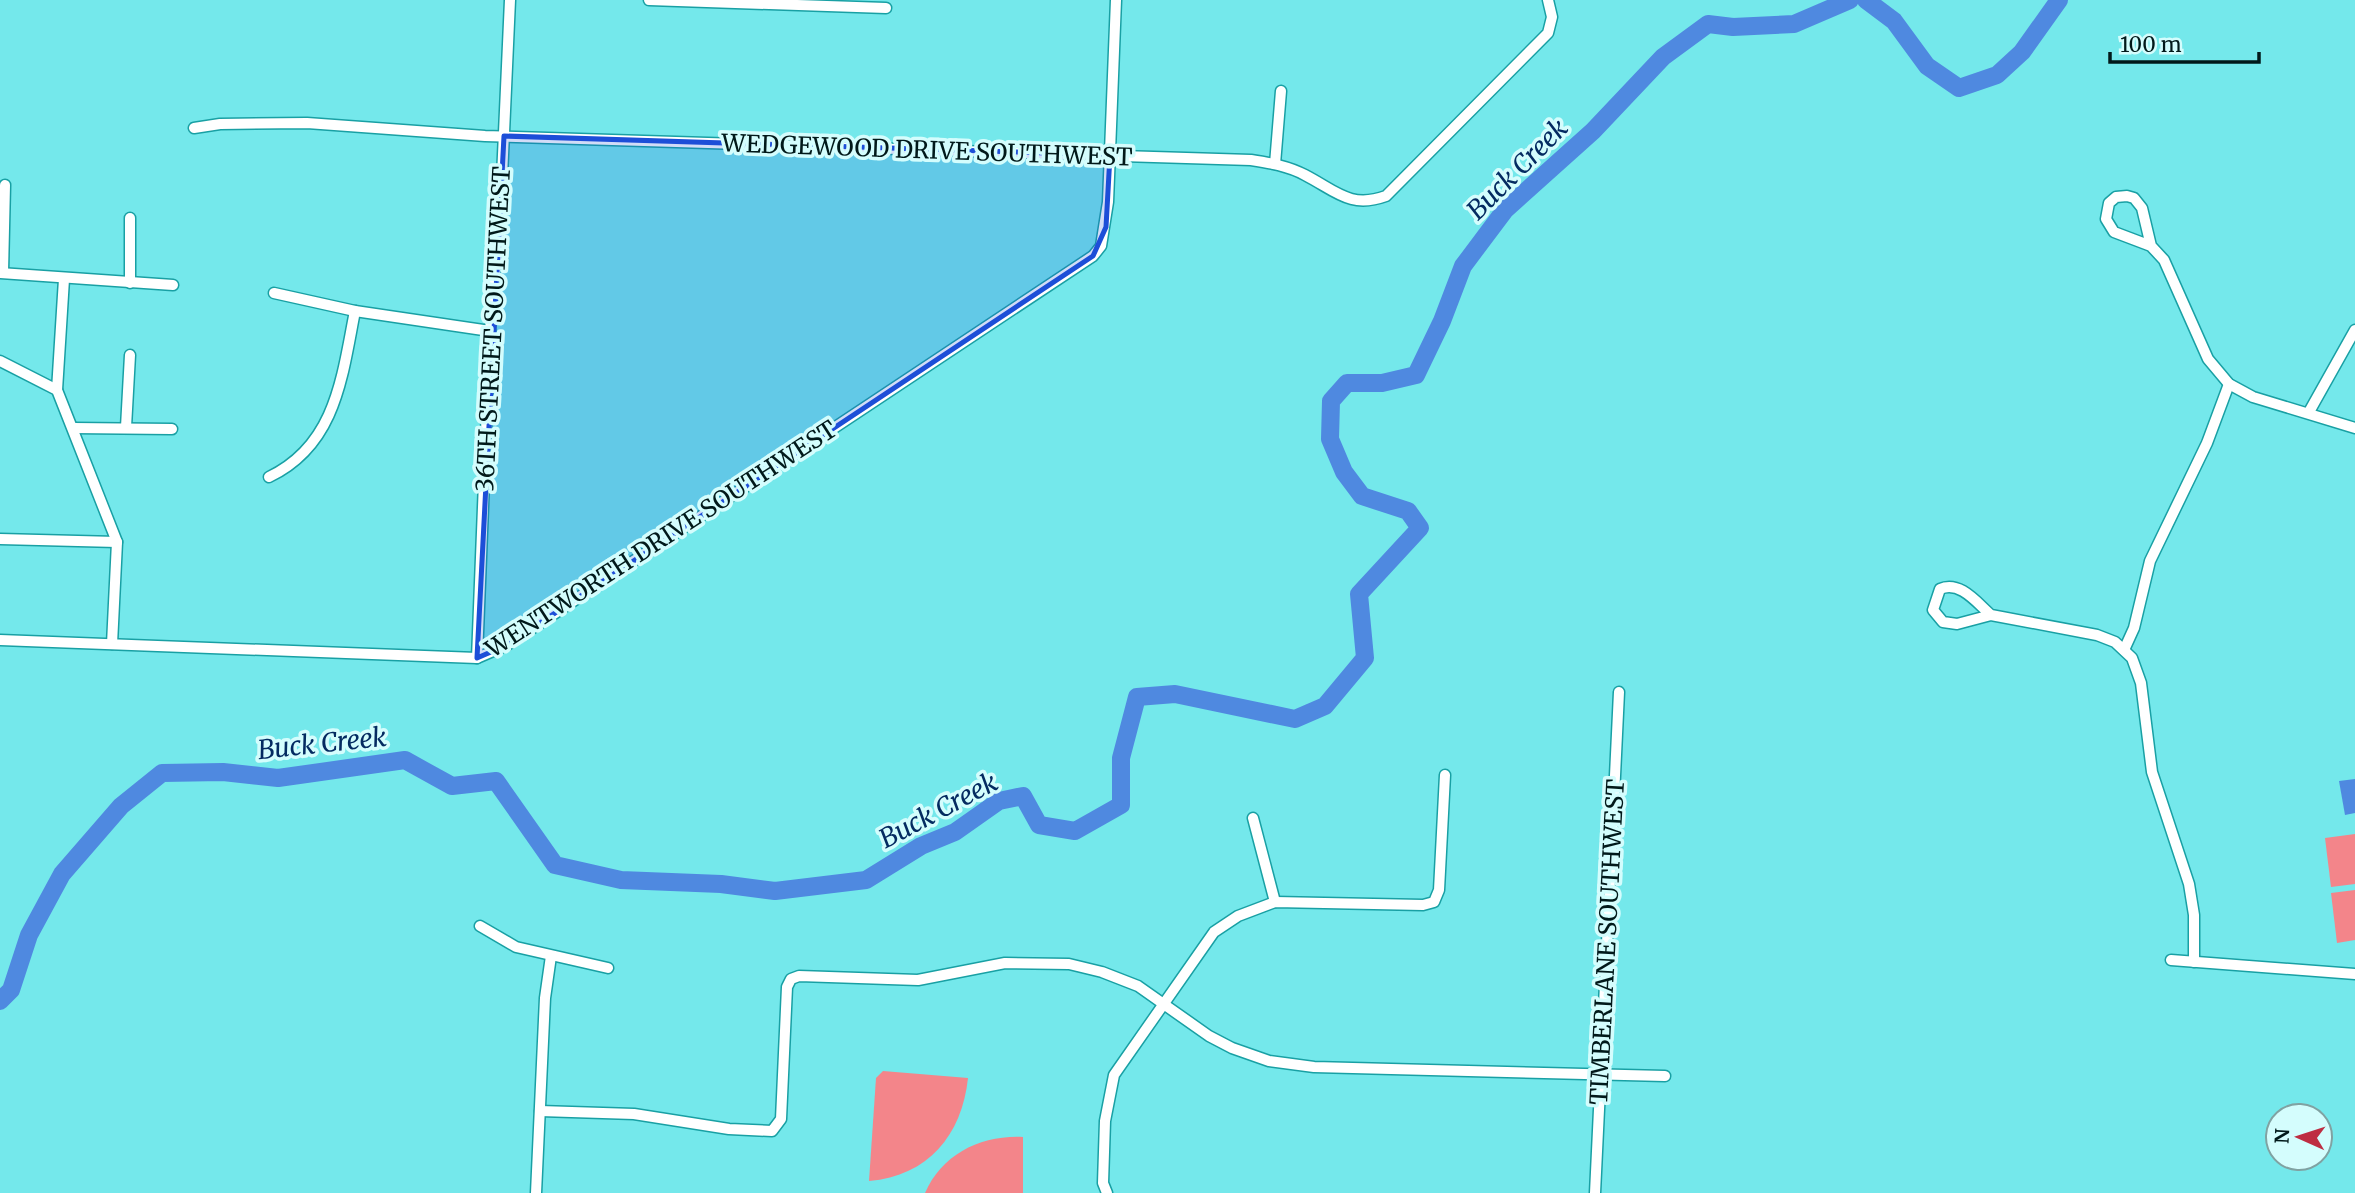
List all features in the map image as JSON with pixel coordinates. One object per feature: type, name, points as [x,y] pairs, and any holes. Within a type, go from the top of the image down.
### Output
[{"type":"street","name":"36TH STREET SOUTHWEST","points":[[477,658],[490,331],[504,136],[510,0]]},
{"type":"street","points":[[649,0],[886,8]]},
{"type":"street","points":[[1110,155],[1116,0]]},
{"type":"street","name":"WEDGEWOOD DRIVE SOUTHWEST","points":[[194,128],[220,124],[307,123],[504,136],[1251,160],[1275,164],[1302,174],[1353,201],[1367,203],[1386,196],[1548,33],[1552,18],[1548,0]]},
{"type":"street","points":[[1275,164],[1281,91]]},
{"type":"street","name":"WENTWORTH DRIVE SOUTHWEST","points":[[0,640],[477,658],[507,645],[1093,256],[1101,246],[1106,227],[1110,155]]},
{"type":"street","points":[[5,185],[1,216],[2,272],[64,279],[173,285]]},
{"type":"street","points":[[2151,246],[2142,208],[2134,198],[2116,197],[2109,203],[2106,219],[2114,232],[2151,246],[2164,260],[2208,359],[2229,384],[2253,397],[2355,428]]},
{"type":"street","points":[[130,218],[130,283]]},
{"type":"street","points":[[64,279],[57,390],[117,542],[112,645]]},
{"type":"street","points":[[274,293],[355,311],[490,331]]},
{"type":"street","points":[[269,477],[298,460],[327,420],[336,399],[355,311]]},
{"type":"street","points":[[2308,412],[2355,330]]},
{"type":"street","points":[[126,427],[130,355]]},
{"type":"street","points":[[0,361],[57,390]]},
{"type":"street","points":[[2124,650],[2134,628],[2150,561],[2207,443],[2229,384]]},
{"type":"street","points":[[74,428],[172,429]]},
{"type":"street","points":[[0,540],[117,542]]},
{"type":"street","points":[[1991,615],[1970,595],[1952,587],[1940,589],[1933,605],[1938,619],[1949,623],[1991,615],[2097,635],[2124,650],[2138,672],[2152,772],[2189,884],[2194,915],[2194,962]]},
{"type":"street","name":"TIMBERLANE SOUTHWEST","points":[[1595,1193],[1619,692]]},
{"type":"street","points":[[1107,1193],[1103,1183],[1105,1133],[1111,1086],[1122,1062],[1162,1002],[1214,932],[1238,916],[1275,902],[1423,905],[1434,902],[1439,890],[1445,775]]},
{"type":"street","points":[[1253,818],[1275,902]]},
{"type":"street","points":[[480,926],[516,947],[608,968]]},
{"type":"street","points":[[536,1193],[551,956]]},
{"type":"street","points":[[2171,960],[2355,974]]},
{"type":"street","points":[[540,1111],[634,1114],[729,1129],[772,1131],[781,1119],[787,987],[794,977],[918,980],[1005,963],[1048,961],[1113,975],[1162,1002],[1200,1030],[1232,1048],[1292,1065],[1665,1076]]},
{"type":"highlighted area","points":[[504,136],[1110,155],[1106,227],[1093,256],[507,645],[477,658]]},
{"type":"shaded area","points":[[2355,834],[2355,884],[2331,887],[2325,838]]},
{"type":"shaded area","points":[[2355,890],[2355,940],[2337,943],[2331,893]]},
{"type":"shaded area","points":[[883,1071],[968,1078],[958,1117],[950,1134],[938,1149],[909,1171],[869,1181],[876,1078]]},
{"type":"shaded area","points":[[1023,1137],[1023,1193],[925,1193],[942,1168],[965,1150],[992,1139]]},
{"type":"water","points":[[2355,779],[2355,813],[2345,815],[2339,781]]},
{"type":"waterway","name":"Buck Creek","points":[[0,1001],[11,990],[29,935],[62,874],[121,806],[162,773],[223,772],[278,778],[405,760],[452,786],[496,781],[555,865],[621,880],[721,884],[775,891],[866,880],[921,846],[955,832],[999,801],[1023,796],[1039,825],[1075,831],[1121,805],[1121,758],[1137,697],[1175,694],[1295,719],[1325,706],[1365,658],[1359,594],[1420,528],[1408,511],[1362,496],[1344,472],[1330,439],[1331,401],[1347,383],[1382,383],[1416,375],[1442,321],[1463,266],[1505,210],[1593,131],[1663,57],[1708,24],[1733,27],[1794,24],[1850,0]]},
{"type":"waterway","name":"Buck Creek","points":[[1866,0],[1894,21],[1927,66],[1959,88],[1997,75],[2022,52],[2059,0]]}]
